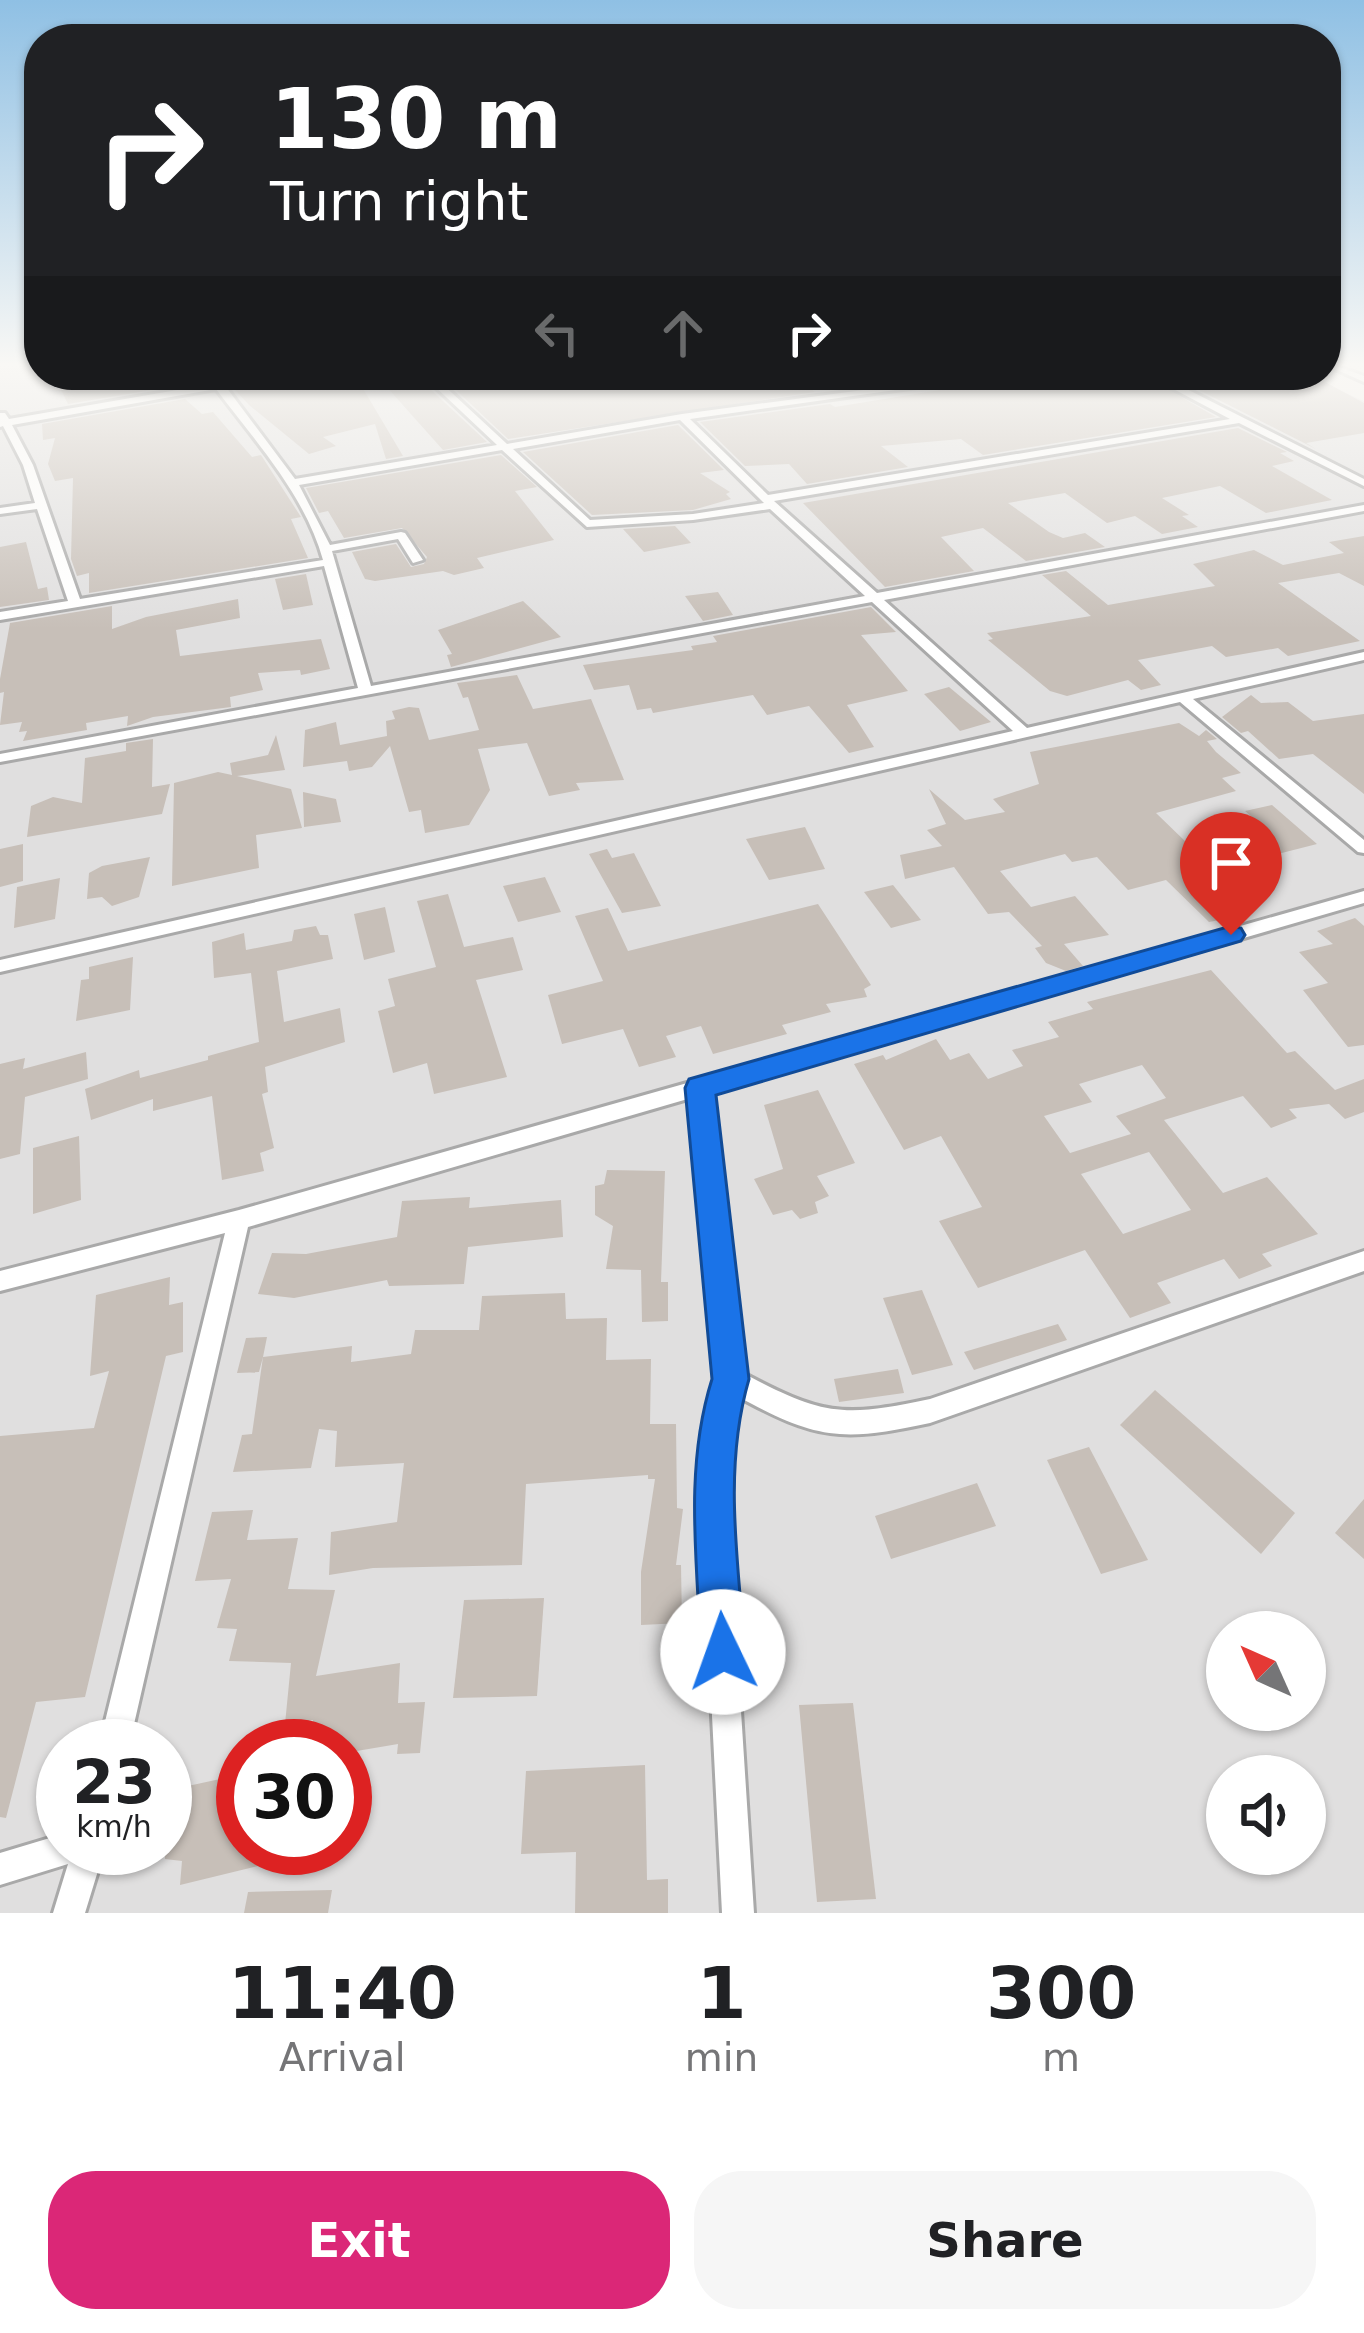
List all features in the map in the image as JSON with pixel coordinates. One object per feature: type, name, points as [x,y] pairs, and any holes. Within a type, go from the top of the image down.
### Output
[{"type":"street","points":[[20,451],[75,603]]},
{"type":"street","points":[[268,451],[292,483],[328,556],[366,692]]},
{"type":"street","points":[[292,483],[472,451]]},
{"type":"street","points":[[513,451],[587,524],[693,517],[1060,451]]},
{"type":"street","points":[[717,451],[1025,734]]},
{"type":"street","points":[[1302,451],[1364,483]]},
{"type":"street","points":[[0,511],[42,505]]},
{"type":"street","points":[[0,758],[1364,508]]},
{"type":"street","points":[[0,616],[328,556],[401,535],[417,560]]},
{"type":"street","points":[[0,965],[1364,656]]},
{"type":"street","points":[[1185,700],[1364,848]]},
{"type":"street","points":[[0,1281],[239,1220],[1364,897]]},
{"type":"street","points":[[700,1088],[730,1379],[718,1421],[713,1478],[738,1913]]},
{"type":"street","points":[[120,1719],[239,1220]]},
{"type":"street","points":[[730,1379],[805,1420],[858,1427],[930,1411],[1364,1261]]},
{"type":"street","points":[[0,1869],[36,1858]]},
{"type":"street","points":[[68,1913],[80,1875]]},
{"type":"shaded area","points":[[0,451],[1364,451],[1364,1913],[0,1913]]},
{"type":"building","points":[[51,451],[261,455],[301,517],[291,519],[308,558],[89,593],[89,573],[77,576],[71,559],[73,478],[55,481],[48,464]]},
{"type":"building","points":[[384,451],[400,451],[403,456],[386,459]]},
{"type":"building","points":[[705,451],[724,470],[700,473],[730,492],[726,494],[731,499],[693,510],[592,515],[523,452]]},
{"type":"building","points":[[730,451],[888,451],[908,467],[807,484],[789,464],[745,466]]},
{"type":"building","points":[[1103,451],[1286,451],[1280,453],[1294,461],[1272,466],[1332,500],[1266,513],[1220,486],[1162,498],[1189,515],[1182,516],[1198,527],[1162,534],[1135,516],[1107,523],[1065,493],[1008,503],[1049,532],[1063,538],[1085,533],[1105,547],[1026,561],[983,528],[941,537],[974,571],[885,587],[803,503]]},
{"type":"building","points":[[501,455],[537,487],[515,491],[554,540],[477,558],[484,568],[454,575],[443,571],[365,579],[352,552],[396,544],[411,567],[424,564],[427,557],[402,528],[344,538],[328,511],[319,513],[306,488]]},
{"type":"building","points":[[675,526],[691,543],[644,552],[623,529]]},
{"type":"building","points":[[1364,536],[1364,586],[1339,573],[1278,583],[1360,641],[1288,656],[1278,648],[1226,657],[1212,646],[1138,660],[1161,685],[1141,690],[1128,680],[1067,696],[1050,691],[988,640],[993,639],[987,633],[1091,616],[1042,575],[1066,571],[1108,605],[1215,586],[1193,564],[1254,550],[1283,565],[1344,553],[1329,542]]},
{"type":"building","points":[[26,542],[38,589],[47,587],[49,600],[0,607],[0,547]]},
{"type":"building","points":[[306,574],[313,605],[283,610],[275,579]]},
{"type":"building","points":[[718,592],[733,615],[703,621],[685,596]]},
{"type":"building","points":[[238,599],[240,618],[176,630],[180,656],[321,639],[330,669],[301,675],[300,670],[258,673],[263,690],[230,697],[231,707],[153,717],[127,726],[128,716],[86,723],[87,730],[23,741],[27,731],[19,732],[22,722],[0,725],[4,692],[0,693],[0,679],[10,623],[112,606],[112,629],[146,617]]},
{"type":"building","points":[[523,601],[561,637],[451,667],[447,655],[452,654],[438,630]]},
{"type":"building","points":[[871,607],[896,632],[861,635],[908,691],[847,705],[874,747],[849,753],[809,706],[767,715],[753,695],[653,713],[651,708],[637,710],[629,685],[594,690],[583,665],[693,650],[691,646],[717,642],[713,636]]},
{"type":"building","points":[[517,675],[533,709],[591,699],[624,780],[576,783],[580,790],[549,796],[527,743],[478,749],[490,790],[469,825],[425,833],[421,810],[409,812],[390,746],[372,767],[349,771],[347,761],[303,767],[305,730],[336,722],[340,745],[387,736],[386,721],[395,719],[392,711],[409,707],[419,708],[429,740],[479,730],[468,697],[463,698],[457,683]]},
{"type":"building","points":[[949,687],[991,722],[960,731],[924,694]]},
{"type":"building","points":[[1251,695],[1261,703],[1288,702],[1313,721],[1364,714],[1364,794],[1313,754],[1279,759],[1248,731],[1241,733],[1222,717]]},
{"type":"building","points":[[1179,723],[1199,736],[1206,730],[1217,739],[1207,741],[1241,773],[1222,778],[1236,791],[1156,813],[1188,844],[1260,824],[1245,811],[1272,805],[1317,844],[1243,863],[1265,884],[1212,898],[1230,918],[1209,922],[1166,880],[1128,890],[1097,857],[1072,862],[1065,854],[1000,871],[1031,907],[1075,896],[1109,935],[1064,944],[1083,966],[1066,971],[1046,963],[1035,948],[1042,946],[1009,912],[988,914],[954,867],[905,879],[900,855],[942,846],[927,830],[946,824],[929,789],[965,820],[1005,812],[993,799],[1039,784],[1030,752]]},
{"type":"building","points":[[276,735],[285,770],[237,776],[291,789],[302,828],[256,835],[259,868],[172,886],[174,783],[218,772],[232,775],[230,763],[268,755]]},
{"type":"building","points":[[153,739],[152,787],[170,784],[162,814],[27,837],[31,806],[53,797],[82,803],[85,758],[126,751],[126,743]]},
{"type":"building","points":[[303,792],[336,799],[341,822],[304,827]]},
{"type":"building","points":[[805,827],[825,869],[769,880],[746,839]]},
{"type":"building","points":[[23,844],[23,881],[0,887],[0,849]]},
{"type":"building","points":[[607,849],[612,858],[634,853],[661,906],[622,913],[589,854]]},
{"type":"building","points":[[150,857],[139,897],[112,906],[102,897],[87,899],[89,873]]},
{"type":"building","points":[[545,877],[561,912],[518,922],[503,886]]},
{"type":"building","points":[[60,878],[55,919],[14,928],[17,887]]},
{"type":"building","points":[[893,885],[921,920],[891,928],[864,892]]},
{"type":"building","points":[[448,894],[464,947],[513,937],[523,970],[476,980],[507,1077],[434,1094],[427,1063],[393,1073],[378,1011],[395,1006],[388,979],[436,967],[417,901]]},
{"type":"building","points":[[818,904],[871,985],[864,989],[867,997],[826,1004],[831,1012],[782,1025],[787,1034],[713,1054],[701,1026],[666,1036],[676,1057],[639,1067],[623,1029],[562,1044],[548,995],[603,981],[575,916],[608,908],[628,951]]},
{"type":"building","points":[[385,907],[395,952],[364,960],[354,914]]},
{"type":"building","points":[[1355,918],[1364,926],[1364,1045],[1348,1047],[1303,990],[1328,983],[1299,952],[1333,944],[1317,931]]},
{"type":"building","points":[[316,926],[320,935],[328,935],[333,959],[277,971],[284,1022],[340,1008],[345,1042],[265,1067],[268,1092],[262,1094],[274,1148],[260,1153],[264,1171],[222,1180],[212,1096],[153,1111],[153,1099],[91,1120],[85,1089],[139,1070],[140,1078],[259,1042],[251,973],[214,978],[212,942],[244,933],[246,950],[292,941],[294,930]]},
{"type":"building","points":[[133,957],[130,1010],[76,1021],[81,980],[89,979],[89,967]]},
{"type":"building","points":[[1211,970],[1287,1053],[1295,1051],[1335,1090],[1364,1079],[1364,1112],[1345,1119],[1329,1104],[1289,1109],[1297,1118],[1271,1128],[1243,1096],[1164,1120],[1223,1193],[1267,1177],[1318,1234],[1262,1254],[1272,1266],[1239,1279],[1224,1259],[1157,1283],[1171,1303],[1130,1318],[1085,1250],[978,1288],[939,1221],[982,1207],[941,1136],[904,1150],[854,1064],[883,1055],[886,1060],[936,1039],[950,1060],[969,1053],[988,1079],[1023,1066],[1012,1050],[1059,1037],[1048,1022],[1093,1009],[1087,1002]],"holes":[[[1142,1065],[1166,1098],[1116,1116],[1131,1134],[1070,1153],[1044,1116],[1092,1102],[1079,1084]],[[1149,1152],[1191,1210],[1123,1234],[1081,1174]]]},
{"type":"building","points":[[86,1052],[88,1079],[25,1097],[20,1154],[0,1159],[0,1064],[25,1058],[23,1069]]},
{"type":"building","points":[[818,1090],[855,1163],[817,1176],[829,1196],[815,1202],[818,1213],[800,1219],[792,1210],[773,1215],[754,1179],[783,1169],[764,1105]]},
{"type":"building","points":[[79,1136],[81,1200],[33,1214],[33,1148]]},
{"type":"building","points":[[607,1170],[665,1171],[661,1282],[668,1282],[668,1321],[642,1322],[641,1270],[606,1269],[613,1226],[595,1215],[595,1186],[604,1184]]},
{"type":"building","points":[[470,1197],[469,1208],[561,1200],[563,1237],[468,1247],[464,1284],[389,1286],[387,1280],[294,1298],[258,1294],[272,1253],[306,1254],[397,1237],[402,1201]]},
{"type":"building","points":[[170,1277],[169,1305],[183,1302],[183,1352],[166,1356],[85,1697],[36,1702],[6,1818],[0,1817],[0,1436],[94,1428],[109,1371],[90,1376],[96,1295]]},
{"type":"building","points":[[922,1290],[953,1365],[912,1375],[883,1298]]},
{"type":"building","points":[[565,1293],[566,1319],[607,1318],[606,1360],[651,1359],[650,1424],[676,1424],[677,1508],[683,1509],[676,1565],[681,1565],[682,1623],[641,1625],[641,1572],[655,1479],[648,1475],[526,1484],[522,1565],[373,1568],[329,1575],[331,1532],[397,1522],[404,1463],[335,1467],[337,1431],[319,1429],[311,1468],[233,1472],[242,1435],[252,1434],[263,1357],[352,1346],[351,1362],[411,1354],[415,1330],[479,1330],[482,1296]]},
{"type":"building","points":[[1058,1324],[1067,1340],[974,1370],[964,1352]]},
{"type":"building","points":[[267,1337],[259,1372],[237,1373],[246,1338]]},
{"type":"building","points":[[898,1369],[904,1393],[839,1402],[834,1379]]},
{"type":"building","points":[[1155,1390],[1295,1513],[1261,1554],[1120,1425]]},
{"type":"building","points":[[1089,1447],[1148,1560],[1101,1574],[1047,1460]]},
{"type":"building","points":[[977,1483],[996,1526],[891,1559],[875,1516]]},
{"type":"building","points":[[1364,1499],[1364,1559],[1335,1533]]},
{"type":"building","points":[[253,1510],[247,1540],[298,1538],[288,1589],[335,1590],[316,1676],[400,1663],[398,1703],[425,1702],[420,1753],[397,1754],[398,1744],[372,1748],[372,1719],[285,1719],[291,1663],[229,1661],[237,1629],[217,1628],[231,1579],[195,1581],[212,1512]]},
{"type":"building","points":[[544,1598],[537,1696],[453,1698],[464,1600]]},
{"type":"building","points":[[853,1703],[876,1899],[817,1902],[799,1705]]},
{"type":"building","points":[[645,1765],[647,1880],[668,1879],[668,1913],[575,1913],[576,1852],[521,1854],[526,1771]]},
{"type":"building","points":[[216,1780],[216,1875],[221,1875],[180,1885],[181,1875],[192,1875],[192,1785]]},
{"type":"building","points":[[332,1890],[328,1913],[244,1913],[248,1892]]},
{"type":"route","points":[[723,1652],[713,1478],[718,1421],[730,1379],[700,1088],[1231,935]]}]
